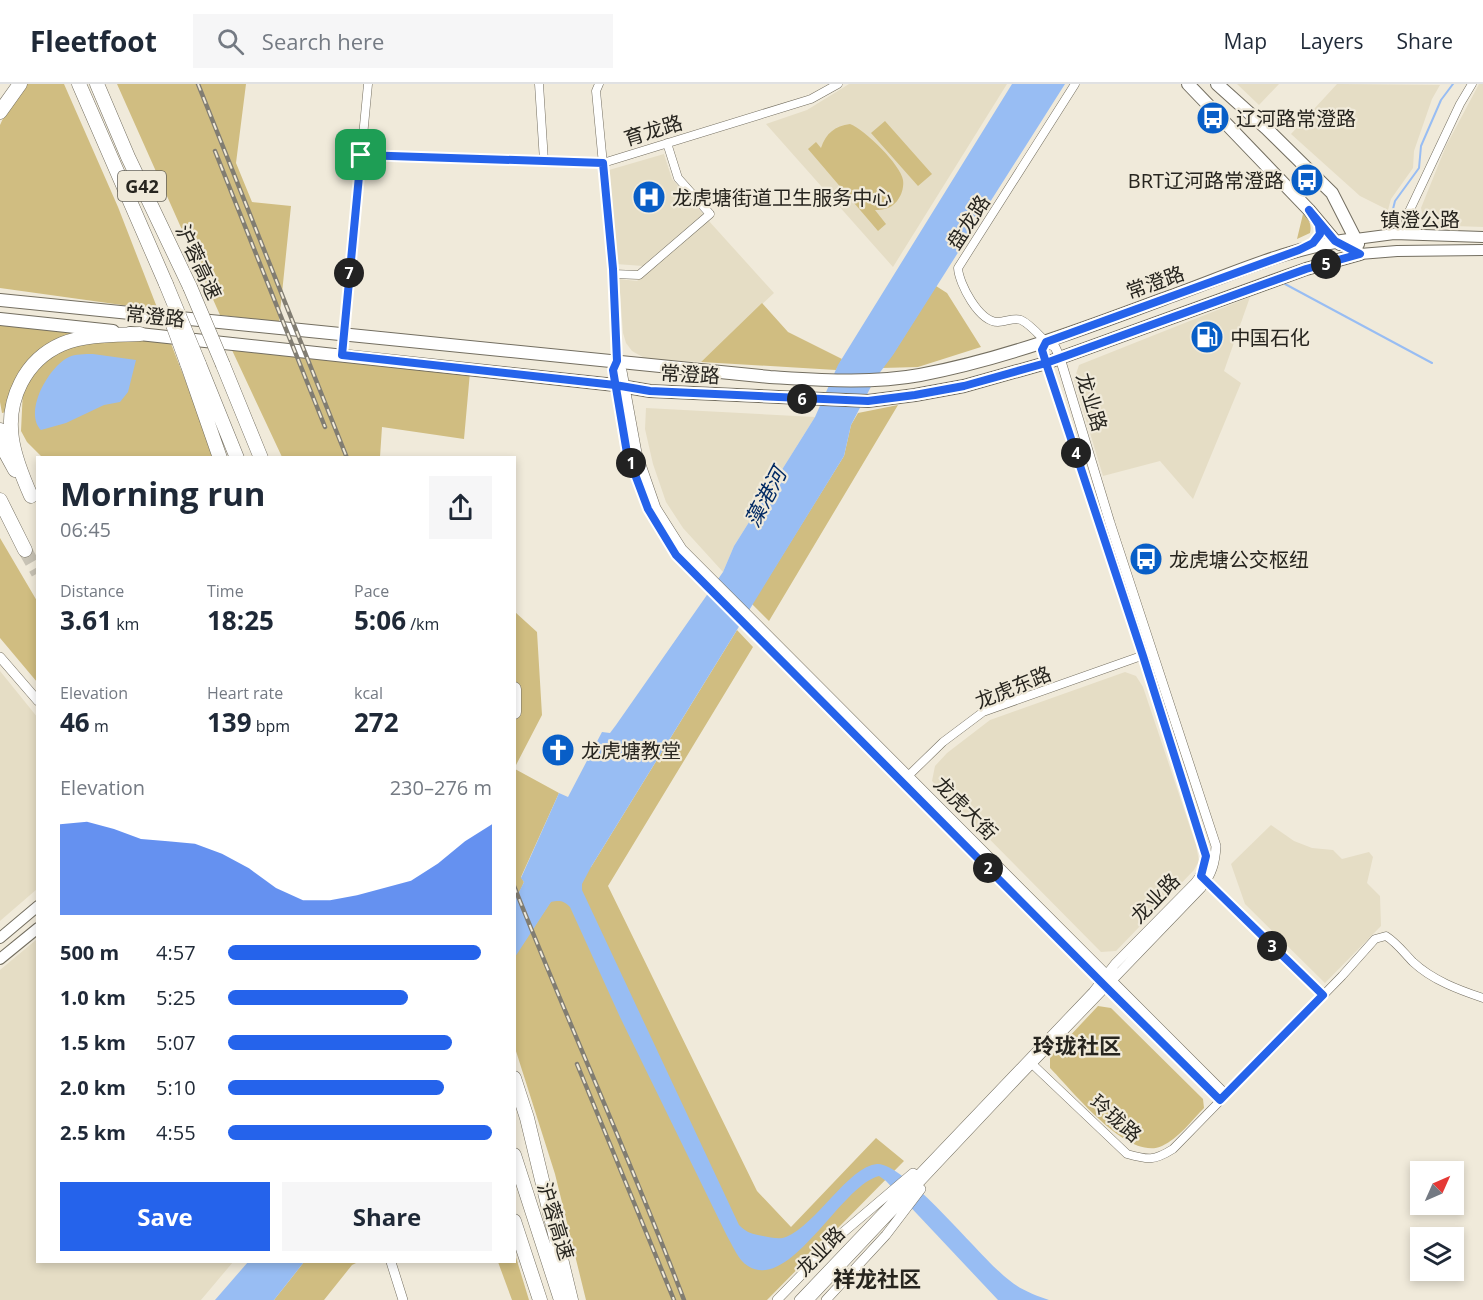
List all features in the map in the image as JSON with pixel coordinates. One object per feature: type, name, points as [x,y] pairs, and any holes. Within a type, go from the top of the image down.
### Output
[{"type":"highway","points":[[0,112],[20,84]]},
{"type":"highway","points":[[79,84],[96,120],[193,364],[236,456]]},
{"type":"highway","name":"沪蓉高速","points":[[98,84],[128,157],[190,287],[261,456]]},
{"type":"highway","points":[[34,502],[18,464],[12,438],[11,414],[16,391],[31,366],[42,355],[63,343],[99,336],[140,334]]},
{"type":"highway","points":[[193,364],[219,456]]},
{"type":"highway","points":[[0,430],[3,448],[34,502]]},
{"type":"highway","points":[[0,500],[25,550]]},
{"type":"highway","points":[[516,1084],[527,1119],[571,1300]]},
{"type":"highway","name":"沪蓉高速","points":[[516,1161],[561,1300]]},
{"type":"highway","name":"沪蓉高速","points":[[516,1227],[540,1300]]},
{"type":"main road","points":[[1188,84],[1309,210],[1335,241],[1360,254]]},
{"type":"main road","points":[[1216,84],[1266,128],[1332,193],[1356,238],[1360,254]]},
{"type":"main road","points":[[1299,250],[1313,243],[1320,234],[1319,225],[1309,210]]},
{"type":"main road","name":"镇澄公路","points":[[1356,238],[1407,234],[1483,237]]},
{"type":"main road","name":"常澄路","points":[[0,300],[758,376],[828,380],[878,379],[919,375],[1046,342],[1299,250],[1356,238]]},
{"type":"main road","name":"镇澄公路","points":[[1360,254],[1483,250]]},
{"type":"main road","name":"常澄路","points":[[0,319],[342,355],[650,391],[868,401],[964,386],[1046,363],[1306,269],[1360,254]]},
{"type":"main road","points":[[0,938],[36,908]]},
{"type":"main road","points":[[0,959],[36,930]]},
{"type":"street","points":[[342,355],[368,84]]},
{"type":"street","points":[[538,84],[544,161]]},
{"type":"street","points":[[599,84],[597,91],[613,274],[617,361],[613,370],[620,386]]},
{"type":"street","name":"育龙路","points":[[361,155],[603,163],[811,99],[838,84]]},
{"type":"street","name":"盘龙路","points":[[1046,342],[1026,322],[1018,318],[996,322],[981,314],[959,280],[958,268],[1075,84]]},
{"type":"street","points":[[1407,234],[1406,218],[1472,84]]},
{"type":"street","points":[[613,274],[639,275],[710,214],[678,178],[667,143]]},
{"type":"street","name":"龙业路","points":[[799,1300],[945,1151],[1203,879],[1206,856],[1148,654],[1110,523],[1060,358],[1056,347],[1046,342],[1042,350],[1046,363],[1148,654]]},
{"type":"street","name":"龙虎大街","points":[[620,386],[627,453],[648,509],[676,555],[705,579],[1223,1097]]},
{"type":"street","name":"龙虎东路","points":[[905,779],[944,742],[983,712],[1148,654]]},
{"type":"street","points":[[0,657],[36,699]]},
{"type":"street","points":[[1203,879],[1323,995]]},
{"type":"street","name":"玲珑路","points":[[1030,1061],[1126,1154],[1144,1159],[1159,1158],[1173,1149],[1375,939],[1386,936],[1397,943],[1414,962],[1434,977],[1461,991],[1483,998]]},
{"type":"street","points":[[777,1300],[840,1235],[897,1201],[915,1182]]},
{"type":"street","points":[[826,1300],[886,1235],[897,1201]]},
{"type":"street","name":"龙业路","points":[[809,1300],[897,1201]]},
{"type":"street","points":[[391,1263],[403,1300]]},
{"type":"shaded area","points":[[27,84],[64,84],[118,207],[158,310],[0,288],[0,125],[5,114]]},
{"type":"shaded area","points":[[117,84],[246,84],[236,163],[252,202],[291,206],[279,322],[220,315]]},
{"type":"shaded area","points":[[849,84],[1007,84],[893,267],[766,124],[807,110]]},
{"type":"shaded area","points":[[1237,84],[1279,84],[1259,105]]},
{"type":"shaded area","points":[[1337,84],[1440,85],[1432,99],[1414,151],[1413,168],[1391,199],[1388,210],[1360,196],[1291,134]]},
{"type":"shaded area","points":[[1479,84],[1483,84],[1483,227],[1425,225],[1421,208],[1446,146]]},
{"type":"shaded area","points":[[885,121],[932,174],[918,186],[871,133]]},
{"type":"shaded area","points":[[850,124],[881,148],[901,173],[903,180],[902,192],[897,201],[888,208],[875,210],[886,224],[878,231],[808,149],[816,142],[821,148],[832,131]]},
{"type":"shaded area","name":"龙虎塘街道卫生服务中心","points":[[664,154],[672,179],[703,214],[643,266],[616,264],[609,170]]},
{"type":"shaded area","points":[[1303,214],[1311,227],[1310,233],[1297,239]]},
{"type":"shaded area","points":[[708,220],[774,293],[701,362],[647,359],[632,351],[626,343],[623,333],[619,279],[637,281]]},
{"type":"shaded area","points":[[936,286],[947,293],[981,347],[918,367],[882,368],[893,354]]},
{"type":"shaded area","points":[[1250,297],[1224,371],[1241,383],[1193,499],[1160,461],[1103,476],[1074,380],[1079,365]]},
{"type":"shaded area","points":[[762,303],[788,332],[842,359],[836,370],[701,362]]},
{"type":"shaded area","points":[[0,322],[83,331],[51,344],[30,358],[17,380],[7,412],[2,413],[0,402]]},
{"type":"shaded area","points":[[121,339],[170,341],[215,456],[41,456],[27,442],[21,431],[23,389],[33,370],[61,348]]},
{"type":"shaded area","points":[[231,348],[470,372],[464,439],[382,427],[380,456],[282,456]]},
{"type":"shaded area","points":[[898,405],[769,621],[752,604],[844,456],[851,425],[858,413]]},
{"type":"shaded area","points":[[646,408],[815,417],[734,546],[723,572],[683,528],[666,502],[653,464],[645,429]]},
{"type":"shaded area","points":[[0,538],[36,599],[36,681],[0,638]]},
{"type":"shaded area","points":[[516,613],[537,632],[542,715],[516,765]]},
{"type":"shaded area","points":[[737,630],[753,647],[608,886],[757,1191],[791,1227],[876,1138],[904,1161],[767,1300],[586,1300],[555,1174],[516,1051],[516,954],[579,859],[591,867]]},
{"type":"shaded area","points":[[0,671],[36,716],[36,890],[0,921]]},
{"type":"shaded area","points":[[1125,672],[1136,676],[1143,687],[1196,845],[1199,861],[1194,870],[1116,951],[1101,952],[932,781],[935,766],[947,753],[990,720]]},
{"type":"shaded area","points":[[516,770],[559,793],[521,877],[524,882],[516,900]]},
{"type":"shaded area","points":[[1271,825],[1294,841],[1312,848],[1333,850],[1342,859],[1369,852],[1373,857],[1367,883],[1380,896],[1381,926],[1325,983],[1245,904],[1231,864]]},
{"type":"shaded area","points":[[36,940],[36,1263],[232,1263],[201,1300],[0,1300],[0,970]]},
{"type":"shaded area","points":[[1098,1006],[1111,1008],[1203,1099],[1204,1108],[1179,1134],[1162,1146],[1148,1148],[1133,1144],[1117,1134],[1086,1107],[1050,1068],[1050,1057]]},
{"type":"shaded area","points":[[516,1257],[529,1300],[512,1300],[498,1263],[516,1263]]},
{"type":"shaded area","points":[[303,1263],[356,1263],[324,1300],[274,1300]]},
{"type":"water","name":"藻港河","points":[[1012,84],[1065,84],[893,355],[875,379],[851,425],[844,456],[591,867],[582,884],[582,890],[742,1228],[759,1235],[786,1237],[809,1221],[855,1175],[866,1167],[877,1164],[890,1168],[906,1178],[1009,1280],[1049,1300],[998,1300],[879,1176],[864,1184],[848,1198],[798,1252],[781,1265],[764,1270],[748,1266],[739,1257],[727,1236],[620,1017],[570,907],[566,903],[551,902],[516,955],[516,898],[524,882],[521,878],[559,793],[568,797],[602,732],[610,733],[723,572],[734,546],[815,417],[838,365]]},
{"type":"water","points":[[93,354],[136,360],[128,392],[120,402],[104,405],[66,423],[41,430],[36,422],[35,412],[41,390],[47,379],[61,362],[69,357]]},
{"type":"water","points":[[247,1263],[303,1263],[274,1300],[215,1300]]},
{"type":"waterway","points":[[1391,217],[1395,201],[1419,168],[1421,146],[1441,100],[1453,84]]},
{"type":"waterway","points":[[1285,284],[1432,363]]},
{"type":"tunnel","points":[[25,550],[36,569]]},
{"type":"railway","points":[[198,84],[346,456]]},
{"type":"railway","points":[[215,151],[325,427]]},
{"type":"railway","points":[[516,891],[684,1300]]},
{"type":"railway","points":[[577,1064],[674,1300]]},
{"type":"place","name":"辽河路常澄路","points":[[1213,118]]},
{"type":"place","name":"BRT辽河路常澄路","points":[[1307,180]]},
{"type":"place","name":"龙虎塘街道卫生服务中心","points":[[649,197]]},
{"type":"place","name":"中国石化","points":[[1207,337]]},
{"type":"place","name":"龙虎塘公交枢纽","points":[[1146,559]]},
{"type":"place","name":"龙虎塘教堂","points":[[558,750]]},
{"type":"district","name":"玲珑社区","points":[[1077,1045]]},
{"type":"district","name":"祥龙社区","points":[[877,1278]]},
{"type":"route","points":[[361,155],[342,355],[615,385],[650,391],[868,401],[964,386],[1046,363],[1306,269],[1360,254],[1335,241],[1309,210],[1319,225],[1320,234],[1313,243],[1046,342],[1042,350],[1046,363],[1143,656],[1206,856],[1201,876],[1323,995],[1220,1100],[676,555],[648,509],[627,453],[615,385],[613,370],[617,361],[613,269],[603,163],[361,155]]}]
